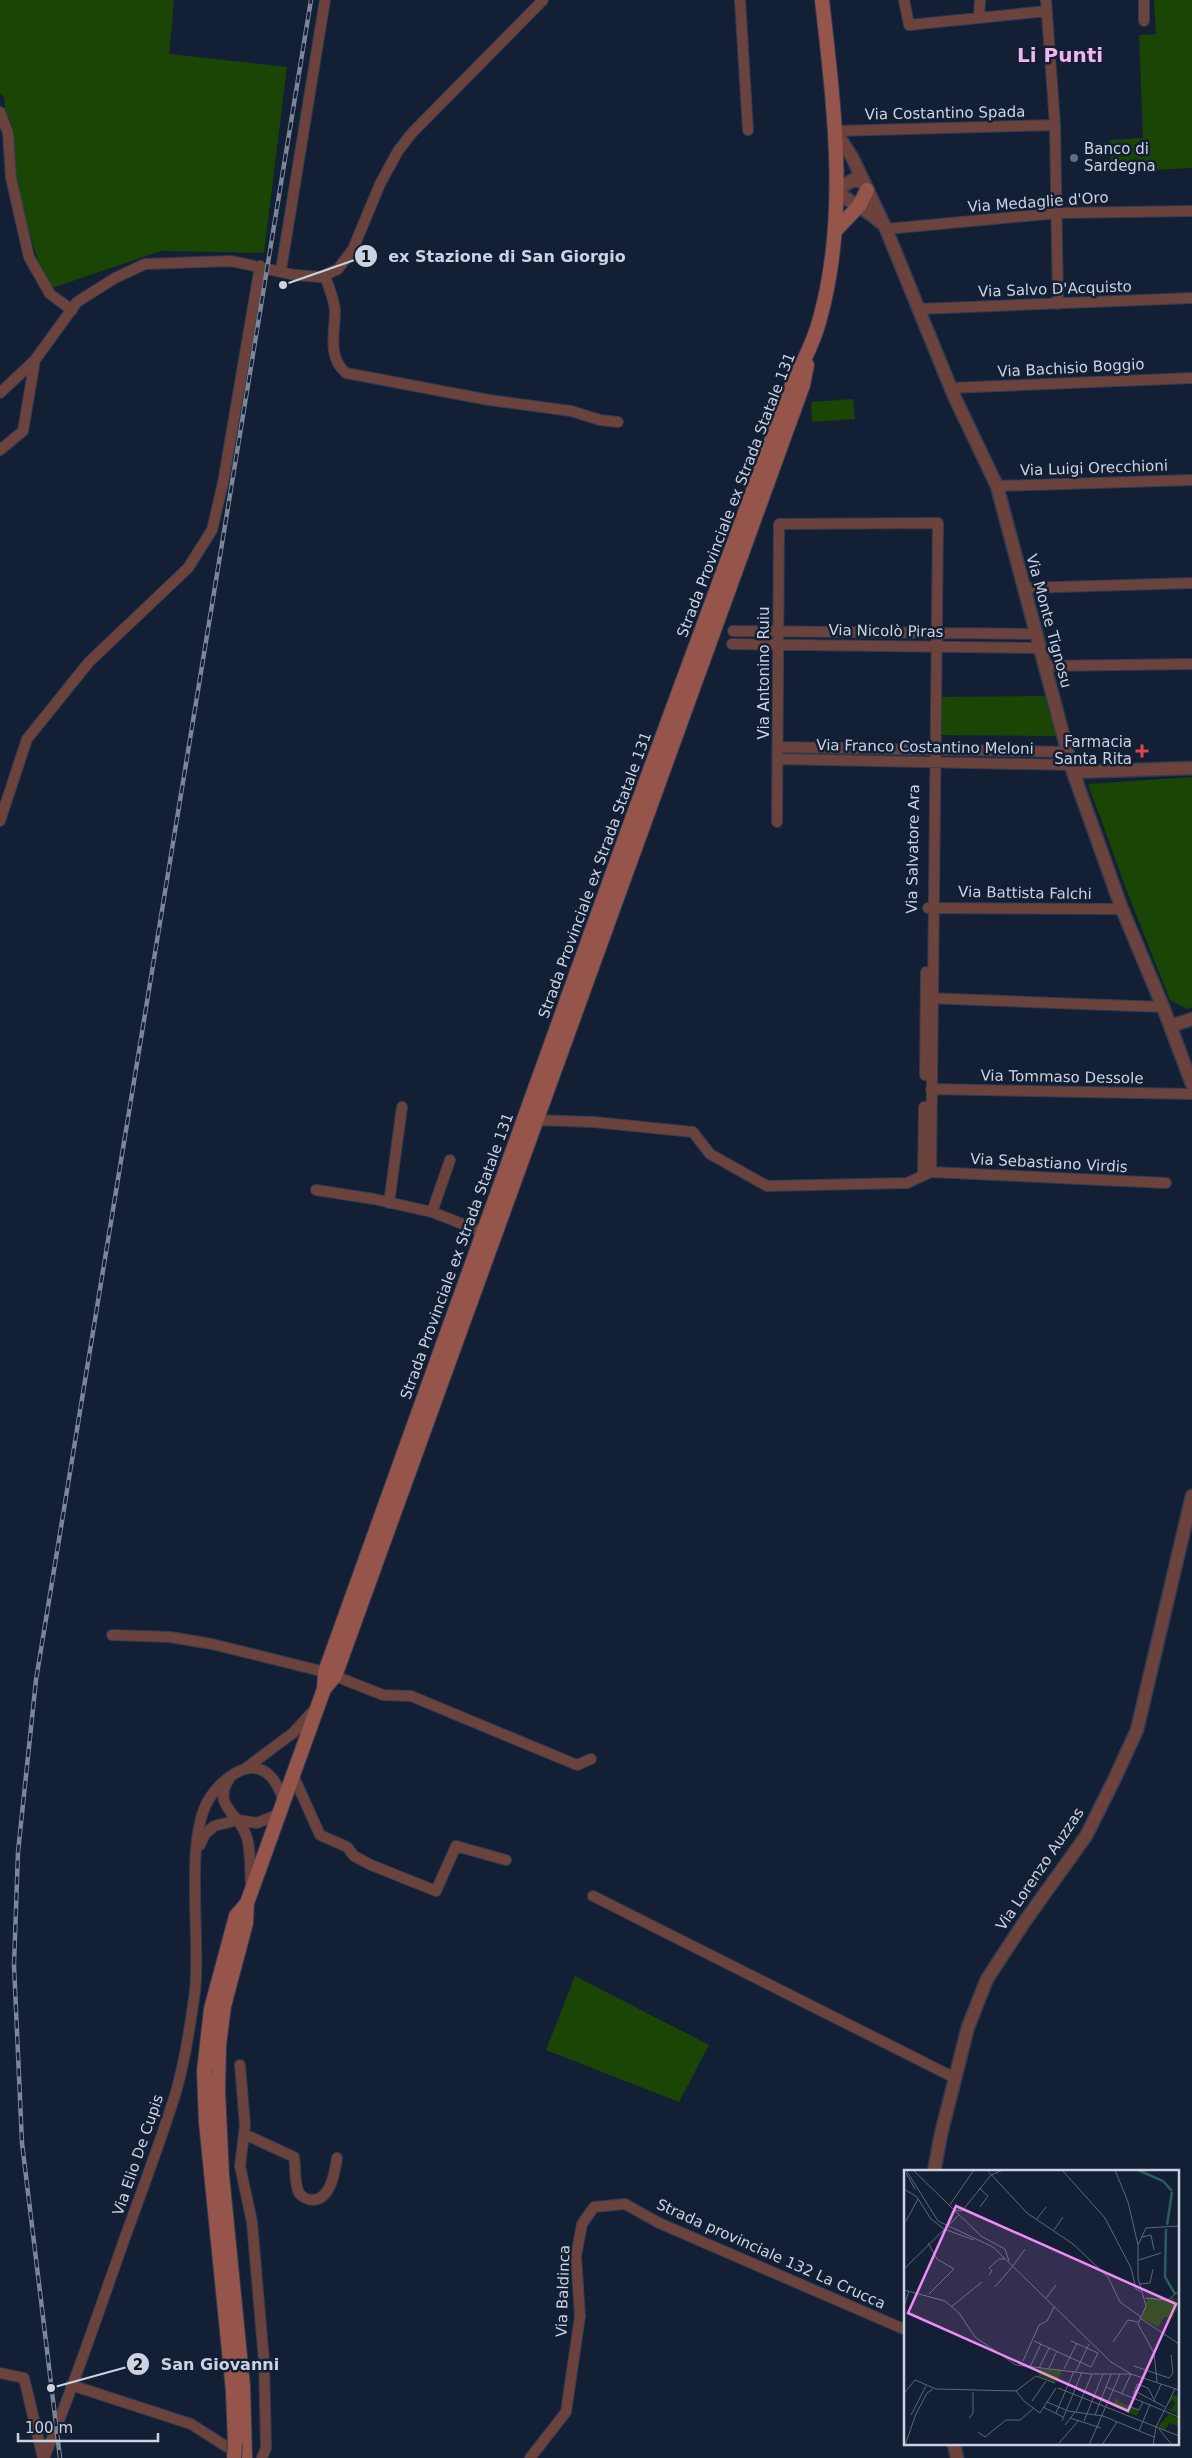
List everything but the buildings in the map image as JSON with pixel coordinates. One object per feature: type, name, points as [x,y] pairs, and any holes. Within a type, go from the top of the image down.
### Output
[{"type":"main road","points":[[810,347],[819,322],[835,231],[835,131],[822,0]]},
{"type":"main road","points":[[835,231],[859,206],[865,186]]},
{"type":"main road","name":"Strada Provinciale ex Strada Statale 131","points":[[234,2458],[242,2452],[233,2391],[206,2122],[204,2071],[211,2009],[236,1916],[249,1896],[536,1120],[803,385],[810,347]]},
{"type":"main road","name":"Strada Provinciale ex Strada Statale 131","points":[[330,1674],[483,1232],[786,400],[810,347]]},
{"type":"street","points":[[281,270],[325,0]]},
{"type":"street","points":[[0,393],[35,360],[77,302],[107,283],[145,264],[231,261],[281,270],[295,275],[321,277],[338,269],[353,249],[380,184],[398,151],[412,133],[543,0]]},
{"type":"street","points":[[740,0],[748,130]]},
{"type":"street","points":[[904,0],[908,24],[979,17],[1046,5],[1055,125],[1058,213],[1058,304]]},
{"type":"street","points":[[979,17],[980,0]]},
{"type":"street","points":[[1144,0],[1144,22]]},
{"type":"street","points":[[0,112],[8,133],[11,178],[29,257],[50,294],[72,310]]},
{"type":"street","name":"Via Costantino Spada","points":[[835,131],[1055,125]]},
{"type":"street","name":"Via Monte Tignosu","points":[[835,131],[852,157],[886,229],[950,388],[997,486],[1072,768],[1122,909],[1171,1026]]},
{"type":"street","points":[[836,190],[853,180],[865,186]]},
{"type":"street","name":"Via Monte Tignosu","points":[[836,190],[847,201],[872,214],[886,229]]},
{"type":"street","name":"Via Medaglie d'Oro","points":[[886,229],[1058,213],[1192,210]]},
{"type":"street","points":[[0,821],[27,739],[89,662],[188,568],[212,530],[223,483],[260,266]]},
{"type":"street","points":[[325,275],[335,308],[334,355],[338,366],[346,373],[489,400],[571,411],[600,420],[618,422]]},
{"type":"street","name":"Via Salvo D'Acquisto","points":[[919,309],[1192,298]]},
{"type":"street","points":[[0,450],[23,431],[35,360]]},
{"type":"street","name":"Via Bachisio Boggio","points":[[950,388],[1192,378]]},
{"type":"street","name":"Via Luigi Orecchioni","points":[[997,486],[1192,480]]},
{"type":"street","name":"Via Salvatore Ara","points":[[779,524],[935,523],[927,1174]]},
{"type":"street","name":"Via Antonino Ruiu","points":[[777,822],[779,759],[779,524]]},
{"type":"street","points":[[1024,588],[1192,584]]},
{"type":"street","name":"Via Nicolò Piras","points":[[733,632],[1035,634]]},
{"type":"street","name":"Via Nicolò Piras","points":[[732,644],[1039,648]]},
{"type":"street","points":[[1044,666],[1192,664]]},
{"type":"street","name":"Via Franco Costantino Meloni","points":[[779,747],[1068,752]]},
{"type":"street","name":"Via Franco Costantino Meloni","points":[[779,759],[932,762],[1072,768]]},
{"type":"street","points":[[1072,768],[1192,768]]},
{"type":"street","name":"Via Battista Falchi","points":[[931,908],[1122,909]]},
{"type":"street","points":[[929,998],[1164,1007]]},
{"type":"street","name":"Via Salvatore Ara","points":[[927,1174],[931,1089],[929,998]]},
{"type":"street","points":[[1192,1018],[1171,1026],[1192,1084]]},
{"type":"street","name":"Via Tommaso Dessole","points":[[931,1089],[1192,1094]]},
{"type":"street","points":[[388,1203],[402,1107]]},
{"type":"street","name":"Via Sebastiano Virdis","points":[[536,1120],[594,1122],[693,1132],[710,1154],[767,1186],[907,1182],[927,1174],[1166,1183]]},
{"type":"street","points":[[432,1212],[450,1160]]},
{"type":"street","points":[[316,1190],[432,1212],[483,1232]]},
{"type":"street","name":"Via Lorenzo Auzzas","points":[[934,2170],[968,2027],[987,1979],[1024,1921],[1086,1836],[1136,1730],[1192,1496]]},
{"type":"street","points":[[112,1635],[170,1637],[212,1644],[330,1674],[383,1695],[411,1696],[576,1765],[591,1759]]},
{"type":"street","name":"Via Elio De Cupis","points":[[44,2458],[176,2091],[195,1989],[197,1850],[200,1818],[218,1787],[293,1733],[318,1707]]},
{"type":"street","points":[[246,1768],[257,1768],[267,1773],[274,1781],[284,1800]]},
{"type":"street","points":[[293,1775],[320,1835],[348,1847],[354,1856],[371,1865],[436,1892],[456,1846],[506,1860]]},
{"type":"street","points":[[230,1778],[224,1789],[224,1801],[229,1812],[238,1820],[248,1839],[249,1896]]},
{"type":"street","points":[[197,1850],[205,1834],[214,1826],[238,1820],[257,1823],[279,1814]]},
{"type":"street","points":[[593,1896],[955,2078]]},
{"type":"street","points":[[240,2065],[244,2134],[240,2166],[252,2222],[264,2361],[266,2448],[262,2458]]},
{"type":"street","points":[[244,2134],[294,2157],[297,2188],[300,2195],[308,2199],[316,2200],[323,2197],[334,2178],[337,2158]]},
{"type":"street","name":"Strada provinciale 132 La Crucca","points":[[625,2204],[659,2223],[904,2329]]},
{"type":"street","name":"Via Baldinca","points":[[530,2458],[566,2412],[580,2316],[576,2256],[582,2224],[594,2207],[625,2204]]},
{"type":"street","points":[[0,2373],[24,2378],[44,2458]]},
{"type":"street","points":[[71,2385],[191,2424],[242,2452]]},
{"type":"green space","points":[[0,0],[172,0],[174,2],[169,54],[287,67],[264,253],[161,251],[52,288],[43,276],[12,178],[4,97],[0,93]]},
{"type":"green space","points":[[1154,0],[1192,0],[1192,168],[1111,172],[1110,140],[1143,138],[1139,35],[1156,34]]},
{"type":"green space","points":[[853,399],[855,419],[812,422],[811,402]]},
{"type":"green space","points":[[1052,696],[1063,736],[936,735],[936,697]]},
{"type":"green space","points":[[1192,777],[1192,1007],[1187,1009],[1170,1000],[1128,894],[1088,784]]},
{"type":"green space","points":[[575,1976],[709,2045],[679,2102],[546,2050]]},
{"type":"railway","points":[[60,2458],[22,2143],[14,1965],[18,1852],[36,1680],[311,0]]},
{"type":"place","name":"Banco di Sardegna","points":[[1074,158]]},
{"type":"place","name":"ex Stazione di San Giorgio","points":[[283,285]]},
{"type":"place","name":"Farmacia Santa Rita","points":[[1142,751]]},
{"type":"place","name":"San Giovanni","points":[[51,2388]]},
{"type":"district","name":"Li Punti","points":[[1060,55]]}]
